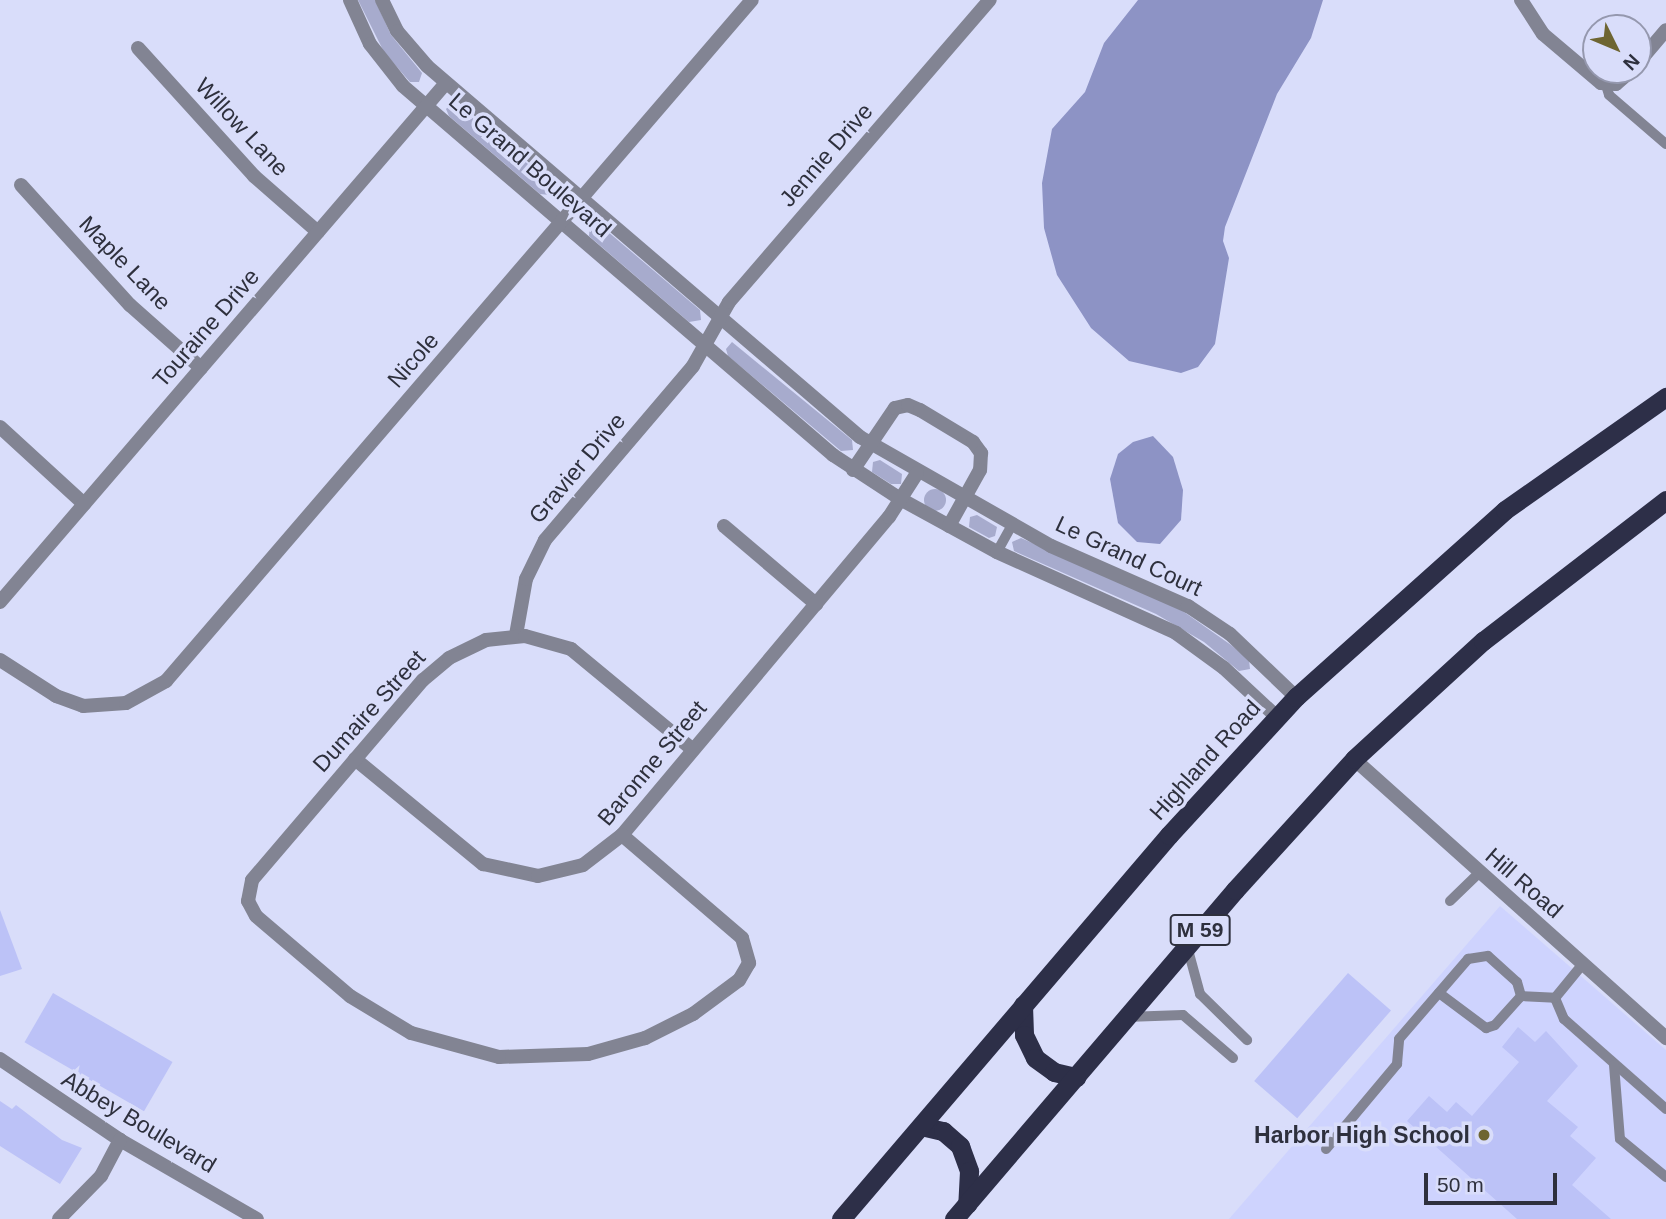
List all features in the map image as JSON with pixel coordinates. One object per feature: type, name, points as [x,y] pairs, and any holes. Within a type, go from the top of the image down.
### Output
[{"type":"highway","name":"Highland Road","points":[[841,1219],[1023,1005],[1296,697],[1505,510],[1666,397]]},
{"type":"highway","name":"M 59","points":[[961,1212],[1187,946],[1354,759],[1483,641],[1666,500]]},
{"type":"highway","points":[[1023,1005],[1024,1035],[1035,1058],[1054,1072],[1076,1077]]},
{"type":"highway","points":[[921,1126],[943,1130],[960,1146],[969,1171],[961,1212]]},
{"type":"street","name":"Le Grand Boulevard","points":[[350,0],[377,55],[426,105],[705,345]]},
{"type":"street","name":"Le Grand Boulevard","points":[[382,0],[406,44],[446,83],[720,318]]},
{"type":"street","name":"Nicole","points":[[0,660],[56,696],[83,705],[127,704],[171,676],[752,0]]},
{"type":"street","name":"Jennie Drive","points":[[705,345],[729,302],[989,0]]},
{"type":"street","points":[[1521,0],[1543,34],[1606,85],[1610,84]]},
{"type":"street","points":[[1652,46],[1666,30]]},
{"type":"street","name":"Willow Lane","points":[[138,48],[254,176],[318,232]]},
{"type":"street","name":"Touraine Drive","points":[[0,602],[446,83]]},
{"type":"street","name":"Maple Lane","points":[[21,185],[130,305],[201,368]]},
{"type":"street","name":"Le Grand Court","points":[[720,318],[870,444],[963,500],[1195,610],[1230,634],[1296,697]]},
{"type":"street","points":[[705,345],[853,470],[997,552],[1177,633],[1224,667],[1277,717]]},
{"type":"street","name":"Gravier Drive","points":[[516,635],[526,579],[538,550],[693,366],[705,345]]},
{"type":"street","points":[[853,470],[895,408],[908,405],[920,410],[979,450],[980,470],[949,526]]},
{"type":"street","points":[[0,427],[84,504]]},
{"type":"street","name":"Baronne Street","points":[[355,760],[459,848],[505,872],[561,873],[591,860],[621,835],[816,604],[902,500],[917,473]]},
{"type":"street","points":[[724,526],[816,604]]},
{"type":"street","name":"Dumaire Street","points":[[621,835],[742,938],[749,963],[744,975],[723,993],[670,1027],[623,1046],[567,1057],[480,1054],[394,1024],[350,996],[256,916],[249,904],[249,888],[355,760],[442,663],[486,640],[516,635],[551,641],[581,655],[693,750]]},
{"type":"street","name":"Hill Road","points":[[1354,759],[1478,874],[1666,1038]]},
{"type":"street","name":"Abbey Boulevard","points":[[0,1059],[120,1140],[257,1219]]},
{"type":"street","points":[[59,1219],[101,1176],[120,1140]]},
{"type":"lane","points":[[1606,85],[1609,95],[1666,144]]},
{"type":"lane","points":[[997,552],[1012,525]]},
{"type":"lane","points":[[1450,901],[1478,874]]},
{"type":"lane","points":[[1187,946],[1200,994],[1247,1040]]},
{"type":"lane","points":[[1326,1149],[1397,1064],[1399,1039],[1468,959],[1479,955],[1488,956],[1517,982],[1521,996]]},
{"type":"lane","points":[[1555,998],[1582,965]]},
{"type":"lane","points":[[1439,993],[1486,1028],[1495,1025],[1521,996]]},
{"type":"lane","points":[[1521,996],[1555,998]]},
{"type":"lane","points":[[1555,998],[1577,1034],[1666,1109]]},
{"type":"lane","points":[[1126,1017],[1183,1015],[1233,1058]]},
{"type":"lane","points":[[1614,1065],[1620,1139],[1666,1177]]},
{"type":"shaded area","points":[[358,0],[375,0],[391,35],[422,73],[419,82],[410,82],[384,52]]},
{"type":"shaded area","points":[[1138,0],[1323,0],[1311,38],[1277,94],[1225,227],[1223,241],[1229,258],[1215,344],[1198,367],[1181,373],[1129,361],[1091,328],[1057,275],[1044,228],[1042,183],[1052,129],[1085,92],[1104,43]]},
{"type":"shaded area","points":[[453,102],[551,183],[550,195],[540,194],[449,116],[446,109]]},
{"type":"shaded area","points":[[590,224],[600,225],[700,310],[701,320],[689,322],[589,236]]},
{"type":"shaded area","points":[[732,342],[852,440],[853,450],[841,451],[728,356],[726,349]]},
{"type":"shaded area","points":[[1153,436],[1173,457],[1183,490],[1181,520],[1160,544],[1137,542],[1118,523],[1110,479],[1118,454],[1133,442]]},
{"type":"shaded area","points":[[880,460],[902,474],[901,484],[891,484],[872,472],[873,462]]},
{"type":"shaded area","points":[[935,489],[943,492],[946,500],[943,508],[935,511],[927,508],[924,500],[927,492]]},
{"type":"shaded area","points":[[977,515],[997,527],[995,536],[989,538],[969,527],[970,517]]},
{"type":"shaded area","points":[[1021,538],[1177,607],[1249,660],[1250,669],[1239,671],[1204,642],[1156,614],[1014,551],[1012,542]]},
{"type":"shaded area","name":"Harbor High School","points":[[1500,906],[1666,1050],[1666,1219],[1229,1219]]},
{"type":"building","points":[[0,910],[22,969],[0,976]]},
{"type":"building","points":[[1348,973],[1391,1010],[1297,1118],[1254,1081]]},
{"type":"building","points":[[53,993],[173,1062],[144,1111],[25,1042]]},
{"type":"building","points":[[1518,1027],[1535,1042],[1546,1031],[1578,1066],[1547,1101],[1578,1127],[1570,1136],[1596,1158],[1572,1185],[1611,1219],[1517,1219],[1407,1121],[1429,1096],[1447,1112],[1456,1102],[1472,1116],[1519,1062],[1502,1047]]},
{"type":"building","points":[[0,1101],[12,1109],[16,1105],[62,1140],[82,1148],[60,1184],[0,1146]]},
{"type":"place","name":"Harbor High School","points":[[1484,1135]]}]
